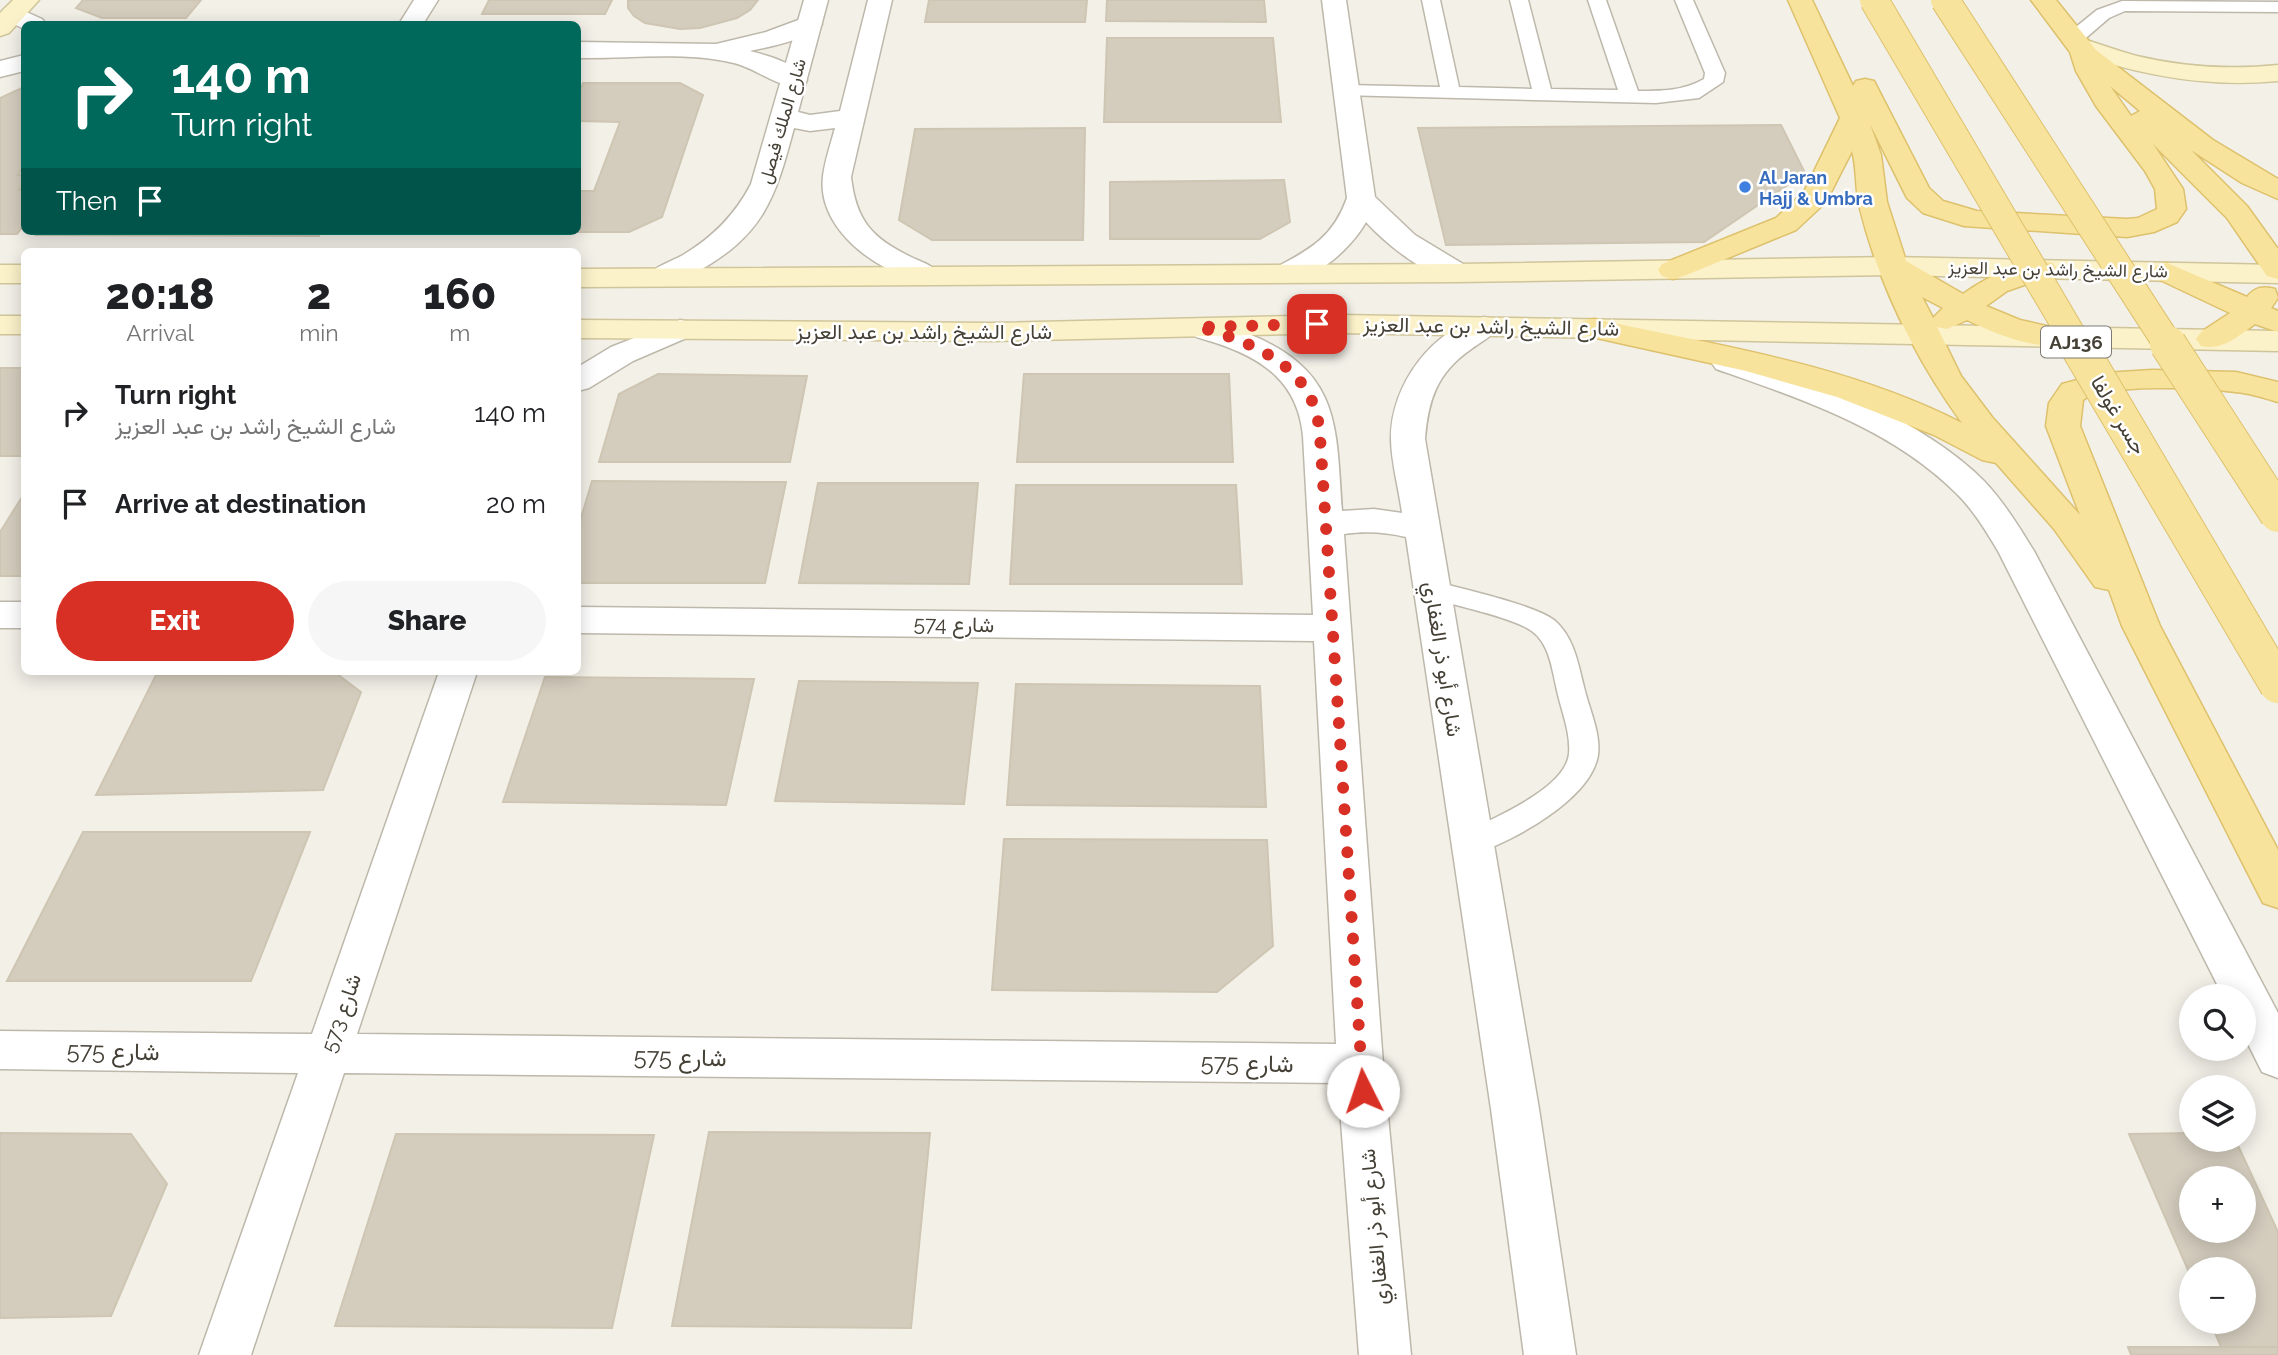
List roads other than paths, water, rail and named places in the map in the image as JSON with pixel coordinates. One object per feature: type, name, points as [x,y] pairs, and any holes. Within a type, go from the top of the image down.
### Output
[{"type":"main road","points":[[1801,0],[1815,10],[1840,40],[1917,192],[1933,206],[1974,220],[2127,228],[2157,222],[2172,209],[2169,189],[2099,91],[2078,46]]},
{"type":"main road","points":[[1801,0],[1854,118],[1867,156],[1872,202],[1892,267],[1946,378],[1962,401],[2066,521],[2141,626]]},
{"type":"main road","name":"جسر غولفا","points":[[1874,0],[2278,685]]},
{"type":"main road","points":[[1945,0],[2278,514]]},
{"type":"main road","points":[[2043,0],[2117,93],[2237,212],[2278,274],[2265,318]]},
{"type":"main road","points":[[2078,46],[2134,64],[2193,74],[2243,76],[2278,73]]},
{"type":"main road","points":[[2078,46],[2201,145],[2227,163],[2278,190]]},
{"type":"main road","points":[[1673,270],[1786,223],[1816,197],[1854,118]]},
{"type":"main road","points":[[1892,267],[1964,308],[2005,327],[2054,337]]},
{"type":"main road","name":"شارع الشيخ راشد بن عبد العزيز","points":[[581,278],[1457,273],[1892,267],[2278,274]]},
{"type":"main road","points":[[1925,336],[1996,285],[2042,268]]},
{"type":"main road","points":[[2167,272],[2265,318]]},
{"type":"main road","points":[[0,274],[21,274]]},
{"type":"main road","points":[[2213,339],[2265,318]]},
{"type":"main road","name":"شارع الشيخ راشد بن عبد العزيز","points":[[581,328],[900,332],[1340,324],[2278,341]]},
{"type":"main road","points":[[0,325],[21,325]]},
{"type":"main road","points":[[1594,328],[1817,378],[1868,394],[1966,436],[2023,472]]},
{"type":"main road","points":[[2278,392],[2236,382],[2102,381],[2074,391],[2067,400],[2062,415],[2063,426],[2141,626],[2278,891]]},
{"type":"street","points":[[413,21],[426,0]]},
{"type":"street","points":[[880,0],[837,177],[837,195],[842,213],[855,231],[872,247],[895,262],[924,274]]},
{"type":"street","points":[[1286,274],[1317,258],[1340,240],[1355,220],[1361,198],[1334,0]]},
{"type":"street","points":[[581,50],[710,51],[774,38],[813,12]]},
{"type":"street","name":"شارع الملك فيصل","points":[[661,278],[694,263],[742,224],[757,204],[813,12]]},
{"type":"street","points":[[710,51],[768,64],[794,80]]},
{"type":"street","points":[[0,69],[21,64]]},
{"type":"street","points":[[784,117],[810,123],[852,117]]},
{"type":"street","points":[[1361,198],[1376,218],[1397,238],[1457,273]]},
{"type":"street","name":"شارع أبو ذر الغفاري","points":[[1484,326],[1456,343],[1434,363],[1418,386],[1409,411],[1408,439],[1515,1109],[1550,1355]]},
{"type":"street","name":"شارع أبو ذر الغفاري","points":[[1198,327],[1238,338],[1272,357],[1298,380],[1315,407],[1320,436],[1360,1064],[1385,1355]]},
{"type":"street","points":[[581,379],[622,354],[680,329]]},
{"type":"street","points":[[1699,352],[1859,411],[1901,433],[1938,458],[1979,497],[1996,518],[2016,551],[2278,1058]]},
{"type":"street","points":[[1326,526],[1347,520],[1372,519],[1396,522],[1423,530]]},
{"type":"street","points":[[0,615],[21,615]]},
{"type":"street","name":"شارع 574","points":[[581,620],[1331,628]]},
{"type":"street","name":"شارع 573","points":[[225,1355],[457,675]]},
{"type":"street","name":"شارع 575","points":[[0,1050],[1360,1064]]},
{"type":"lane","points":[[1431,0],[1451,93]]},
{"type":"lane","points":[[1519,0],[1543,95]]},
{"type":"lane","points":[[1597,0],[1630,97]]},
{"type":"lane","points":[[1347,91],[1630,97],[1692,94],[1713,82],[1716,74],[1684,0]]},
{"type":"lane","points":[[2078,46],[2110,10],[2135,2],[2278,8]]},
{"type":"lane","points":[[1432,590],[1527,618],[1547,627],[1562,648],[1581,738],[1583,756],[1578,773],[1565,788],[1472,842]]},
{"type":"place","name":"Al Jaran Hajj & Umbra","points":[[1745,187]]}]
